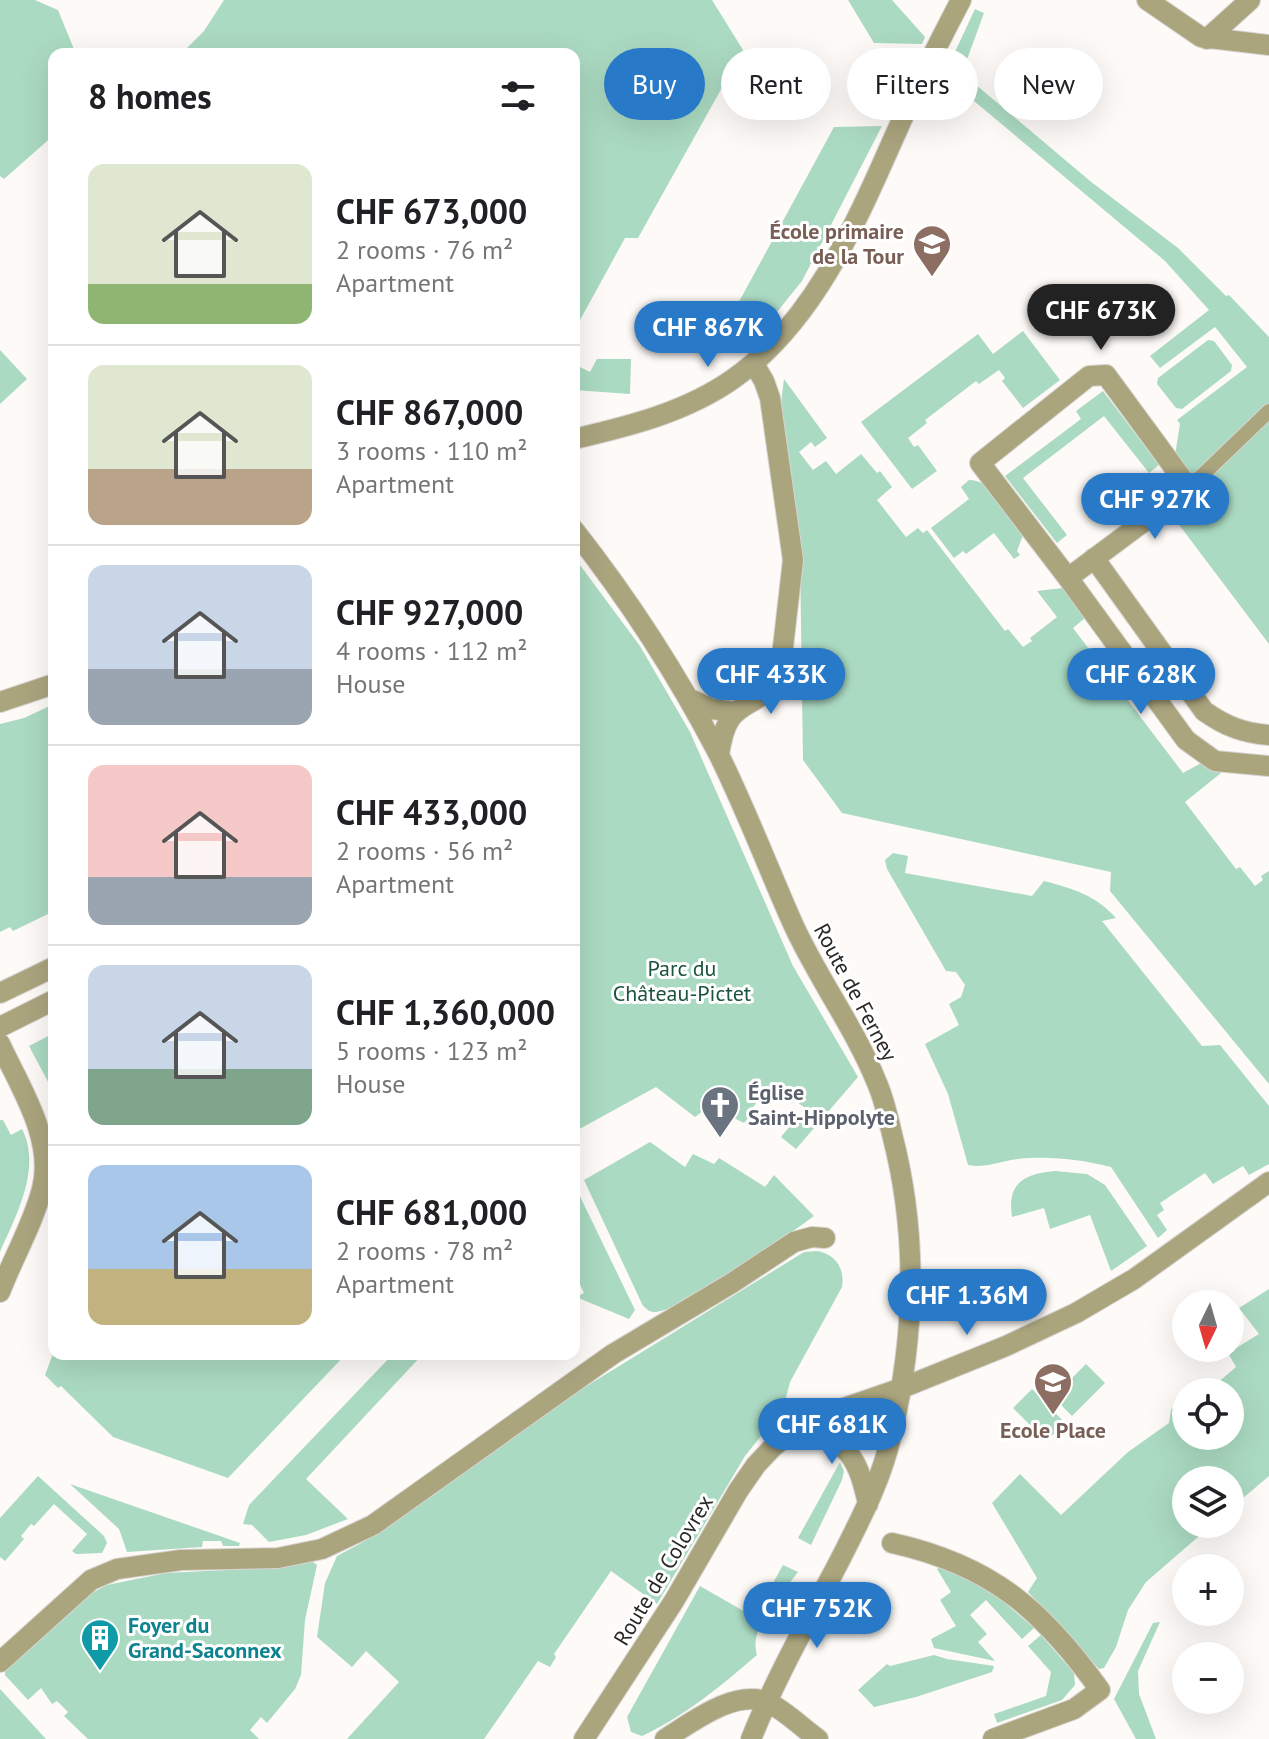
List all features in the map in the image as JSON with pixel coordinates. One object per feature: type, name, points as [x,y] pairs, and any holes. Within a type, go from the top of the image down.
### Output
[{"type":"street","points":[[580,438],[618,429],[683,407],[715,391],[754,364],[784,332],[835,258],[961,0]]},
{"type":"street","points":[[1147,0],[1182,26],[1207,39],[1269,45]]},
{"type":"street","points":[[1207,39],[1250,0]]},
{"type":"street","points":[[719,755],[722,732],[734,712],[767,693],[779,682],[793,576],[770,398],[754,364]]},
{"type":"street","points":[[1189,488],[1106,375],[1089,376],[980,463],[1186,740],[1215,761],[1269,766]]},
{"type":"street","points":[[1068,578],[1189,488],[1269,411]]},
{"type":"street","name":"Route de Ferney","points":[[580,538],[637,614],[688,698],[719,755],[810,960],[861,1050],[883,1098],[899,1162],[909,1224],[907,1354],[889,1447],[868,1504],[766,1702],[751,1739]]},
{"type":"street","points":[[1094,558],[1204,711],[1229,727],[1269,735]]},
{"type":"street","points":[[0,702],[48,686]]},
{"type":"street","points":[[688,698],[712,709],[734,712]]},
{"type":"street","points":[[0,993],[48,970]]},
{"type":"street","points":[[0,1027],[48,1003]]},
{"type":"street","points":[[0,1044],[39,1130],[45,1162],[42,1188],[0,1292]]},
{"type":"street","name":"Route de Colovrex","points":[[589,1737],[738,1491],[756,1465],[790,1433],[821,1416],[902,1388],[1006,1346],[1076,1313],[1134,1279],[1269,1182]]},
{"type":"street","points":[[0,1662],[91,1580],[117,1569],[181,1560],[278,1558],[322,1549],[373,1525],[613,1354],[794,1242],[812,1237],[825,1238]]},
{"type":"street","points":[[790,1433],[826,1437],[846,1448],[863,1479],[868,1504]]},
{"type":"street","points":[[892,1543],[922,1550],[967,1567],[1022,1600],[1056,1634],[1100,1690],[1074,1709],[993,1739]]},
{"type":"street","points":[[665,1739],[726,1704],[748,1701],[766,1702],[818,1739]]},
{"type":"green space","points":[[0,0],[35,0],[58,10],[74,48],[48,48],[48,140],[4,179],[0,176]]},
{"type":"green space","points":[[224,0],[712,0],[742,48],[721,48],[721,89],[705,118],[705,48],[604,48],[604,120],[704,120],[638,238],[625,238],[580,320],[580,48],[187,48],[204,31]]},
{"type":"green space","points":[[848,0],[892,0],[925,37],[922,44],[874,43]]},
{"type":"green space","points":[[975,9],[984,13],[971,48],[957,48]]},
{"type":"green space","points":[[978,86],[994,100],[994,118],[978,104]]},
{"type":"green space","points":[[997,120],[1018,120],[1090,181],[1178,248],[1269,337],[1269,644],[1177,522],[1206,499],[1175,455],[1180,424],[1177,420],[1247,367],[1215,327],[1160,368],[1150,356],[1209,310],[1165,261]]},
{"type":"green space","points":[[882,126],[802,281],[760,333],[722,333],[834,127]]},
{"type":"green space","points":[[1023,331],[1060,380],[1023,408],[1002,381],[1005,378],[999,370],[979,384],[976,381],[925,420],[927,423],[908,438],[914,447],[918,445],[937,471],[912,489],[861,422],[978,334],[993,354]]},
{"type":"green space","points":[[1208,340],[1214,341],[1232,365],[1231,371],[1182,409],[1176,408],[1157,384],[1158,378]]},
{"type":"green space","points":[[0,350],[27,379],[0,404]]},
{"type":"green space","points":[[597,359],[631,359],[630,394],[580,390],[580,367],[590,372]]},
{"type":"green space","points":[[784,379],[827,438],[815,447],[811,442],[799,452],[813,470],[826,461],[836,474],[861,454],[892,487],[877,500],[906,537],[918,528],[923,533],[927,530],[1005,631],[1008,629],[1023,647],[1057,617],[1037,591],[1063,588],[1085,618],[1073,628],[1183,773],[1203,762],[1221,773],[1185,802],[1236,869],[1240,867],[1255,886],[1263,880],[1261,876],[1269,871],[1269,1084],[1110,891],[1111,872],[842,813],[803,760],[800,557],[780,410]]},
{"type":"green space","points":[[1103,391],[1159,465],[1149,473],[1104,416],[1023,478],[1067,535],[1057,543],[1005,476],[1081,419],[1076,411]]},
{"type":"green space","points":[[969,480],[978,481],[993,492],[1023,535],[1017,551],[1020,555],[1014,559],[994,533],[966,554],[963,551],[954,558],[931,528],[969,499],[961,487]]},
{"type":"green space","name":"Parc du Château-Pictet","points":[[580,565],[640,646],[690,732],[793,966],[858,1077],[796,1149],[781,1137],[794,1121],[798,1124],[809,1111],[772,1083],[744,1123],[724,1113],[726,1110],[713,1103],[695,1117],[656,1087],[580,1129]]},
{"type":"green space","points":[[48,707],[48,914],[13,931],[10,927],[0,932],[0,724],[24,718]]},
{"type":"green space","points":[[893,853],[908,856],[905,873],[1032,896],[1044,881],[1083,894],[1109,910],[1116,918],[1102,921],[1202,1046],[1220,1045],[1269,1106],[1269,1164],[1249,1175],[1243,1166],[1213,1184],[1205,1173],[1160,1203],[1164,1210],[1157,1215],[1167,1230],[1158,1238],[1111,1167],[1049,1158],[968,1165],[948,1094],[925,1044],[959,1025],[949,1004],[961,997],[965,985],[956,972],[946,971],[887,869],[885,860]]},
{"type":"green space","points":[[48,1036],[48,1082],[29,1046]]},
{"type":"green space","points":[[0,1120],[3,1120],[11,1135],[22,1129],[29,1160],[24,1192],[0,1252]]},
{"type":"green space","points":[[650,1142],[685,1167],[693,1154],[714,1164],[719,1158],[765,1187],[774,1175],[814,1216],[710,1287],[668,1309],[649,1311],[643,1306],[584,1180]]},
{"type":"green space","points":[[1055,1171],[1087,1174],[1105,1185],[1147,1246],[1111,1271],[1090,1215],[1050,1229],[1044,1208],[1012,1217],[1012,1196],[1020,1182],[1034,1175]]},
{"type":"green space","points":[[580,1196],[635,1310],[629,1319],[580,1299],[584,1293],[580,1285]]},
{"type":"green space","points":[[817,1251],[829,1255],[838,1263],[842,1287],[790,1382],[781,1417],[745,1456],[657,1604],[611,1571],[554,1654],[556,1657],[550,1667],[538,1661],[484,1739],[347,1739],[399,1682],[366,1651],[352,1667],[317,1637],[325,1583],[337,1556],[365,1541],[564,1400],[804,1252]]},
{"type":"green space","points":[[1269,1289],[1269,1476],[1244,1497],[1244,1466],[1172,1466],[1172,1538],[1197,1538],[1178,1554],[1172,1554],[1172,1559],[1146,1582],[1128,1610],[1116,1647],[1104,1668],[1099,1669],[1028,1592],[1037,1578],[992,1503],[1020,1474],[1061,1515],[1128,1452],[1169,1423],[1172,1408],[1172,1450],[1244,1450],[1244,1378],[1223,1378],[1236,1367],[1233,1362],[1244,1362],[1244,1343],[1259,1334],[1244,1314],[1244,1305]]},
{"type":"green space","points":[[51,1360],[340,1360],[228,1478],[113,1437],[61,1386],[58,1388],[45,1375]]},
{"type":"green space","points":[[387,1360],[417,1360],[306,1479],[348,1519],[306,1535],[269,1542],[252,1525],[243,1524],[249,1505]]},
{"type":"green space","points":[[1086,1364],[1105,1383],[1072,1416],[1053,1397]]},
{"type":"green space","points":[[1032,1389],[1065,1423],[1046,1441],[1013,1408]]},
{"type":"green space","points":[[840,1462],[844,1471],[842,1480],[811,1545],[798,1538]]},
{"type":"green space","points":[[38,1476],[104,1536],[107,1543],[102,1553],[76,1554],[72,1551],[87,1534],[54,1504],[34,1526],[31,1524],[21,1536],[24,1539],[5,1561],[0,1557],[0,1518]]},
{"type":"green space","points":[[70,1484],[240,1543],[239,1546],[223,1546],[221,1541],[203,1541],[202,1547],[127,1552],[119,1529]]},
{"type":"green space","points":[[309,1559],[317,1565],[305,1620],[301,1675],[295,1689],[267,1723],[261,1717],[250,1730],[259,1739],[88,1739],[64,1716],[68,1712],[57,1701],[52,1704],[41,1688],[28,1700],[5,1675],[5,1670],[88,1595],[107,1585],[166,1573],[267,1568]]},
{"type":"green space","points":[[783,1565],[798,1572],[762,1622],[757,1633],[757,1655],[688,1710],[642,1736],[631,1732],[627,1717],[700,1586],[754,1617]]},
{"type":"green space","points":[[942,1566],[983,1584],[1034,1628],[1022,1639],[986,1600],[970,1615],[987,1634],[978,1642],[995,1661],[934,1648],[931,1639],[956,1626],[940,1600],[951,1592],[937,1569]]},
{"type":"green space","points":[[1160,1622],[1138,1671],[1139,1694],[1156,1739],[1136,1739],[1114,1699],[1153,1623]]},
{"type":"green space","points":[[1041,1635],[1074,1673],[1075,1685],[1062,1700],[997,1723],[994,1714],[1046,1696],[1051,1672],[1028,1646]]},
{"type":"green space","points":[[934,1655],[994,1666],[992,1672],[874,1707],[858,1690],[887,1664],[890,1666]]},
{"type":"green space","points":[[0,1689],[46,1739],[0,1739]]},
{"type":"place","name":"École primaire de la Tour","points":[[932,278]]},
{"type":"place","name":"Église Saint-Hippolyte","points":[[720,1139]]},
{"type":"place","name":"Ecole Place","points":[[1053,1416]]},
{"type":"place","name":"Foyer du Grand-Saconnex","points":[[100,1672]]}]
